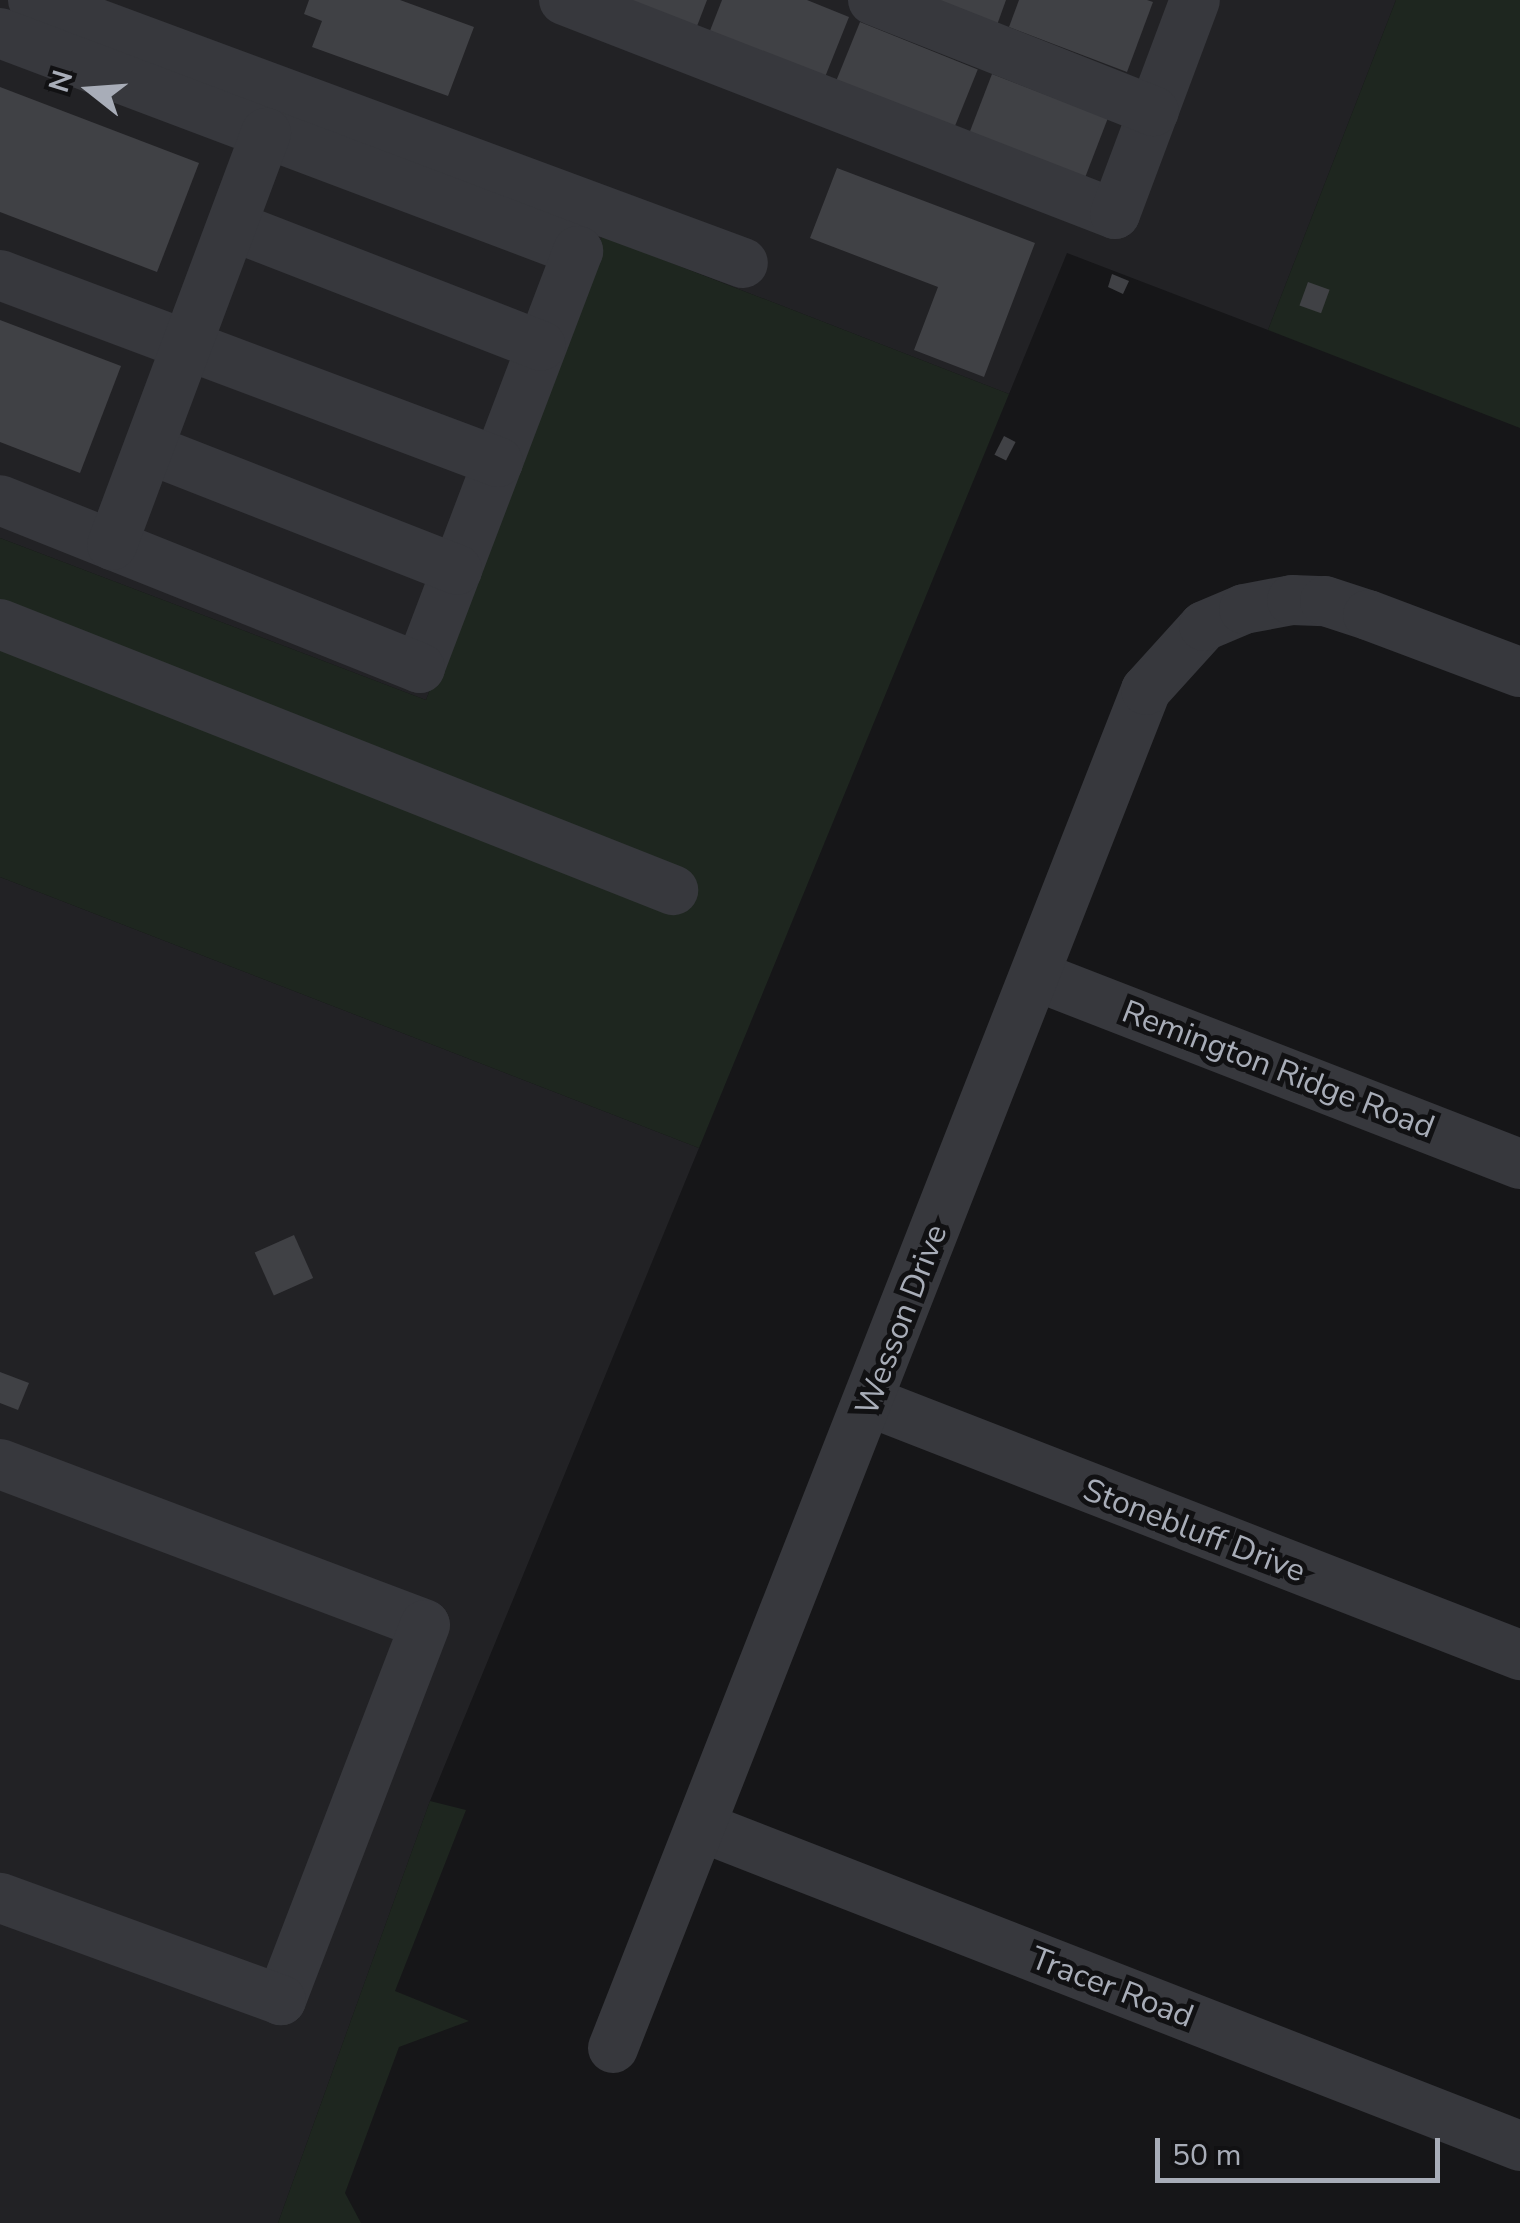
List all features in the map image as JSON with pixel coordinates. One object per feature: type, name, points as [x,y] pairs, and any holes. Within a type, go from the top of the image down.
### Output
[{"type":"street","points":[[33,0],[743,263]]},
{"type":"street","points":[[564,0],[1115,214],[1195,0]]},
{"type":"street","points":[[873,0],[1154,111]]},
{"type":"street","points":[[0,32],[578,251],[420,668],[0,500]]},
{"type":"street","points":[[112,544],[266,133]]},
{"type":"street","points":[[232,226],[542,346]]},
{"type":"street","points":[[0,275],[498,462]]},
{"type":"street","points":[[149,449],[457,570]]},
{"type":"street","name":"Wesson Drive","points":[[614,2048],[704,1828],[1146,690],[1174,654],[1224,617],[1292,600],[1325,602],[1520,672]]},
{"type":"street","points":[[0,624],[673,890]]},
{"type":"street","name":"Remington Ridge Road","points":[[1036,976],[1520,1164]]},
{"type":"street","name":"Stonebluff Drive","points":[[870,1402],[1520,1655]]},
{"type":"street","points":[[0,1464],[426,1625],[281,2000],[0,1898]]},
{"type":"street","name":"Tracer Road","points":[[704,1828],[1520,2146]]},
{"type":"shaded area","points":[[0,0],[1396,0],[1268,330],[1067,253],[1009,394],[602,236],[426,700],[0,538]]},
{"type":"shaded area","points":[[1396,0],[1520,0],[1520,428],[1268,330]]},
{"type":"shaded area","points":[[602,236],[1009,394],[699,1148],[0,877],[0,538],[426,700]]},
{"type":"shaded area","points":[[0,877],[699,1148],[430,1801],[278,2223],[0,2223]]},
{"type":"shaded area","points":[[430,1801],[466,1810],[395,1991],[469,2021],[399,2047],[345,2193],[361,2223],[278,2223]]},
{"type":"building","points":[[309,0],[400,0],[474,27],[448,96],[312,47],[322,21],[304,14]]},
{"type":"building","points":[[609,0],[707,0],[694,34]]},
{"type":"building","points":[[722,0],[807,0],[849,17],[821,87],[706,41]]},
{"type":"building","points":[[933,0],[1006,0],[997,25]]},
{"type":"building","points":[[1019,0],[1153,2],[1127,72],[1009,27]]},
{"type":"building","points":[[860,22],[978,70],[951,135],[833,88]]},
{"type":"building","points":[[992,74],[1108,118],[1081,188],[965,143]]},
{"type":"building","points":[[0,87],[199,163],[157,272],[0,212]]},
{"type":"building","points":[[837,168],[1035,243],[984,377],[914,350],[938,287],[810,238]]},
{"type":"building","points":[[1112,274],[1129,281],[1123,294],[1108,287]]},
{"type":"building","points":[[1308,282],[1330,290],[1321,313],[1299,305]]},
{"type":"building","points":[[0,320],[121,366],[80,473],[0,442]]},
{"type":"building","points":[[1004,436],[1016,442],[1006,461],[994,455]]},
{"type":"building","points":[[294,1235],[313,1278],[274,1295],[255,1252]]},
{"type":"building","points":[[0,1372],[29,1383],[18,1410],[0,1403]]}]
